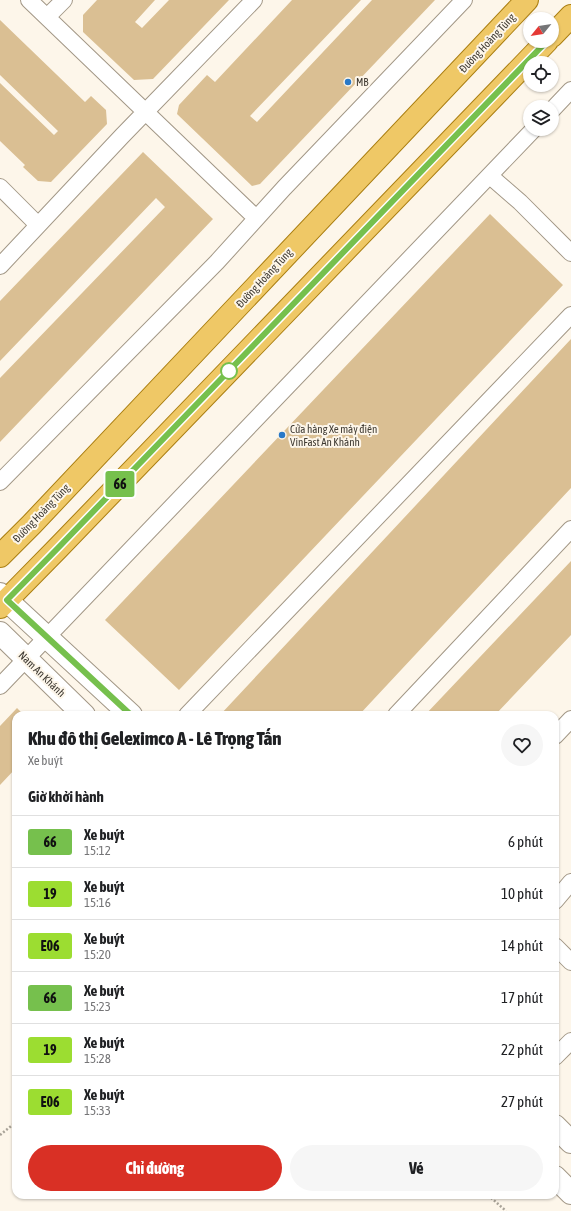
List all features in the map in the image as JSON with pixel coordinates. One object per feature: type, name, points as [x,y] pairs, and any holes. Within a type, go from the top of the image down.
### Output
[{"type":"main road","name":"Đường Hoàng Tùng","points":[[0,556],[32,524],[527,0]]},
{"type":"main road","points":[[559,29],[571,16]]},
{"type":"main road","points":[[2,600],[58,548],[540,48]]},
{"type":"street","points":[[29,0],[256,218]]},
{"type":"street","points":[[47,16],[64,0]]},
{"type":"street","points":[[0,266],[254,0]]},
{"type":"street","points":[[0,482],[217,262],[256,218],[464,0]]},
{"type":"street","points":[[559,103],[571,90]]},
{"type":"street","points":[[0,686],[527,136]]},
{"type":"street","points":[[490,176],[520,202],[571,253]]},
{"type":"street","points":[[0,187],[38,225]]},
{"type":"street","points":[[191,711],[571,315]]},
{"type":"street","points":[[400,711],[571,529]]},
{"type":"street","points":[[2,600],[47,636],[127,711]]},
{"type":"street","name":"Nam An Khánh","points":[[0,633],[80,711]]},
{"type":"street","points":[[559,732],[571,719]]},
{"type":"street","points":[[559,896],[571,882]]},
{"type":"street","points":[[559,950],[571,962]]},
{"type":"street","points":[[559,1053],[571,1041]]},
{"type":"street","points":[[559,1130],[571,1142]]},
{"type":"street","points":[[559,1181],[571,1193]]},
{"type":"path","points":[[0,1135],[12,1125]]},
{"type":"path","points":[[492,1199],[506,1211]]},
{"type":"building","points":[[97,0],[155,0],[135,22],[142,28],[169,0],[229,0],[153,79],[134,80],[83,32],[83,15]]},
{"type":"building","points":[[292,0],[361,0],[250,116],[257,122],[372,0],[435,0],[260,184],[252,186],[177,114],[179,105],[207,75],[215,82]]},
{"type":"building","points":[[0,20],[85,102],[91,96],[106,110],[107,124],[51,182],[38,181],[23,167],[25,165],[0,141],[0,83],[54,135],[58,131],[0,75]]},
{"type":"building","points":[[143,152],[213,219],[0,442],[0,378],[165,207],[156,198],[0,361],[0,301]]},
{"type":"building","points":[[490,214],[563,285],[179,690],[105,620]]},
{"type":"building","points":[[571,339],[571,488],[363,711],[224,711]]},
{"type":"building","points":[[571,561],[571,635],[499,711],[429,711]]},
{"type":"building","points":[[12,713],[12,772],[0,785],[0,726]]},
{"type":"bus line","name":"66","points":[[127,711],[7,600],[540,48]]},
{"type":"place","name":"MB","points":[[348,82]]},
{"type":"place","name":"Cửa hàng Xe máy điện VinFast An Khánh","points":[[282,435]]}]
